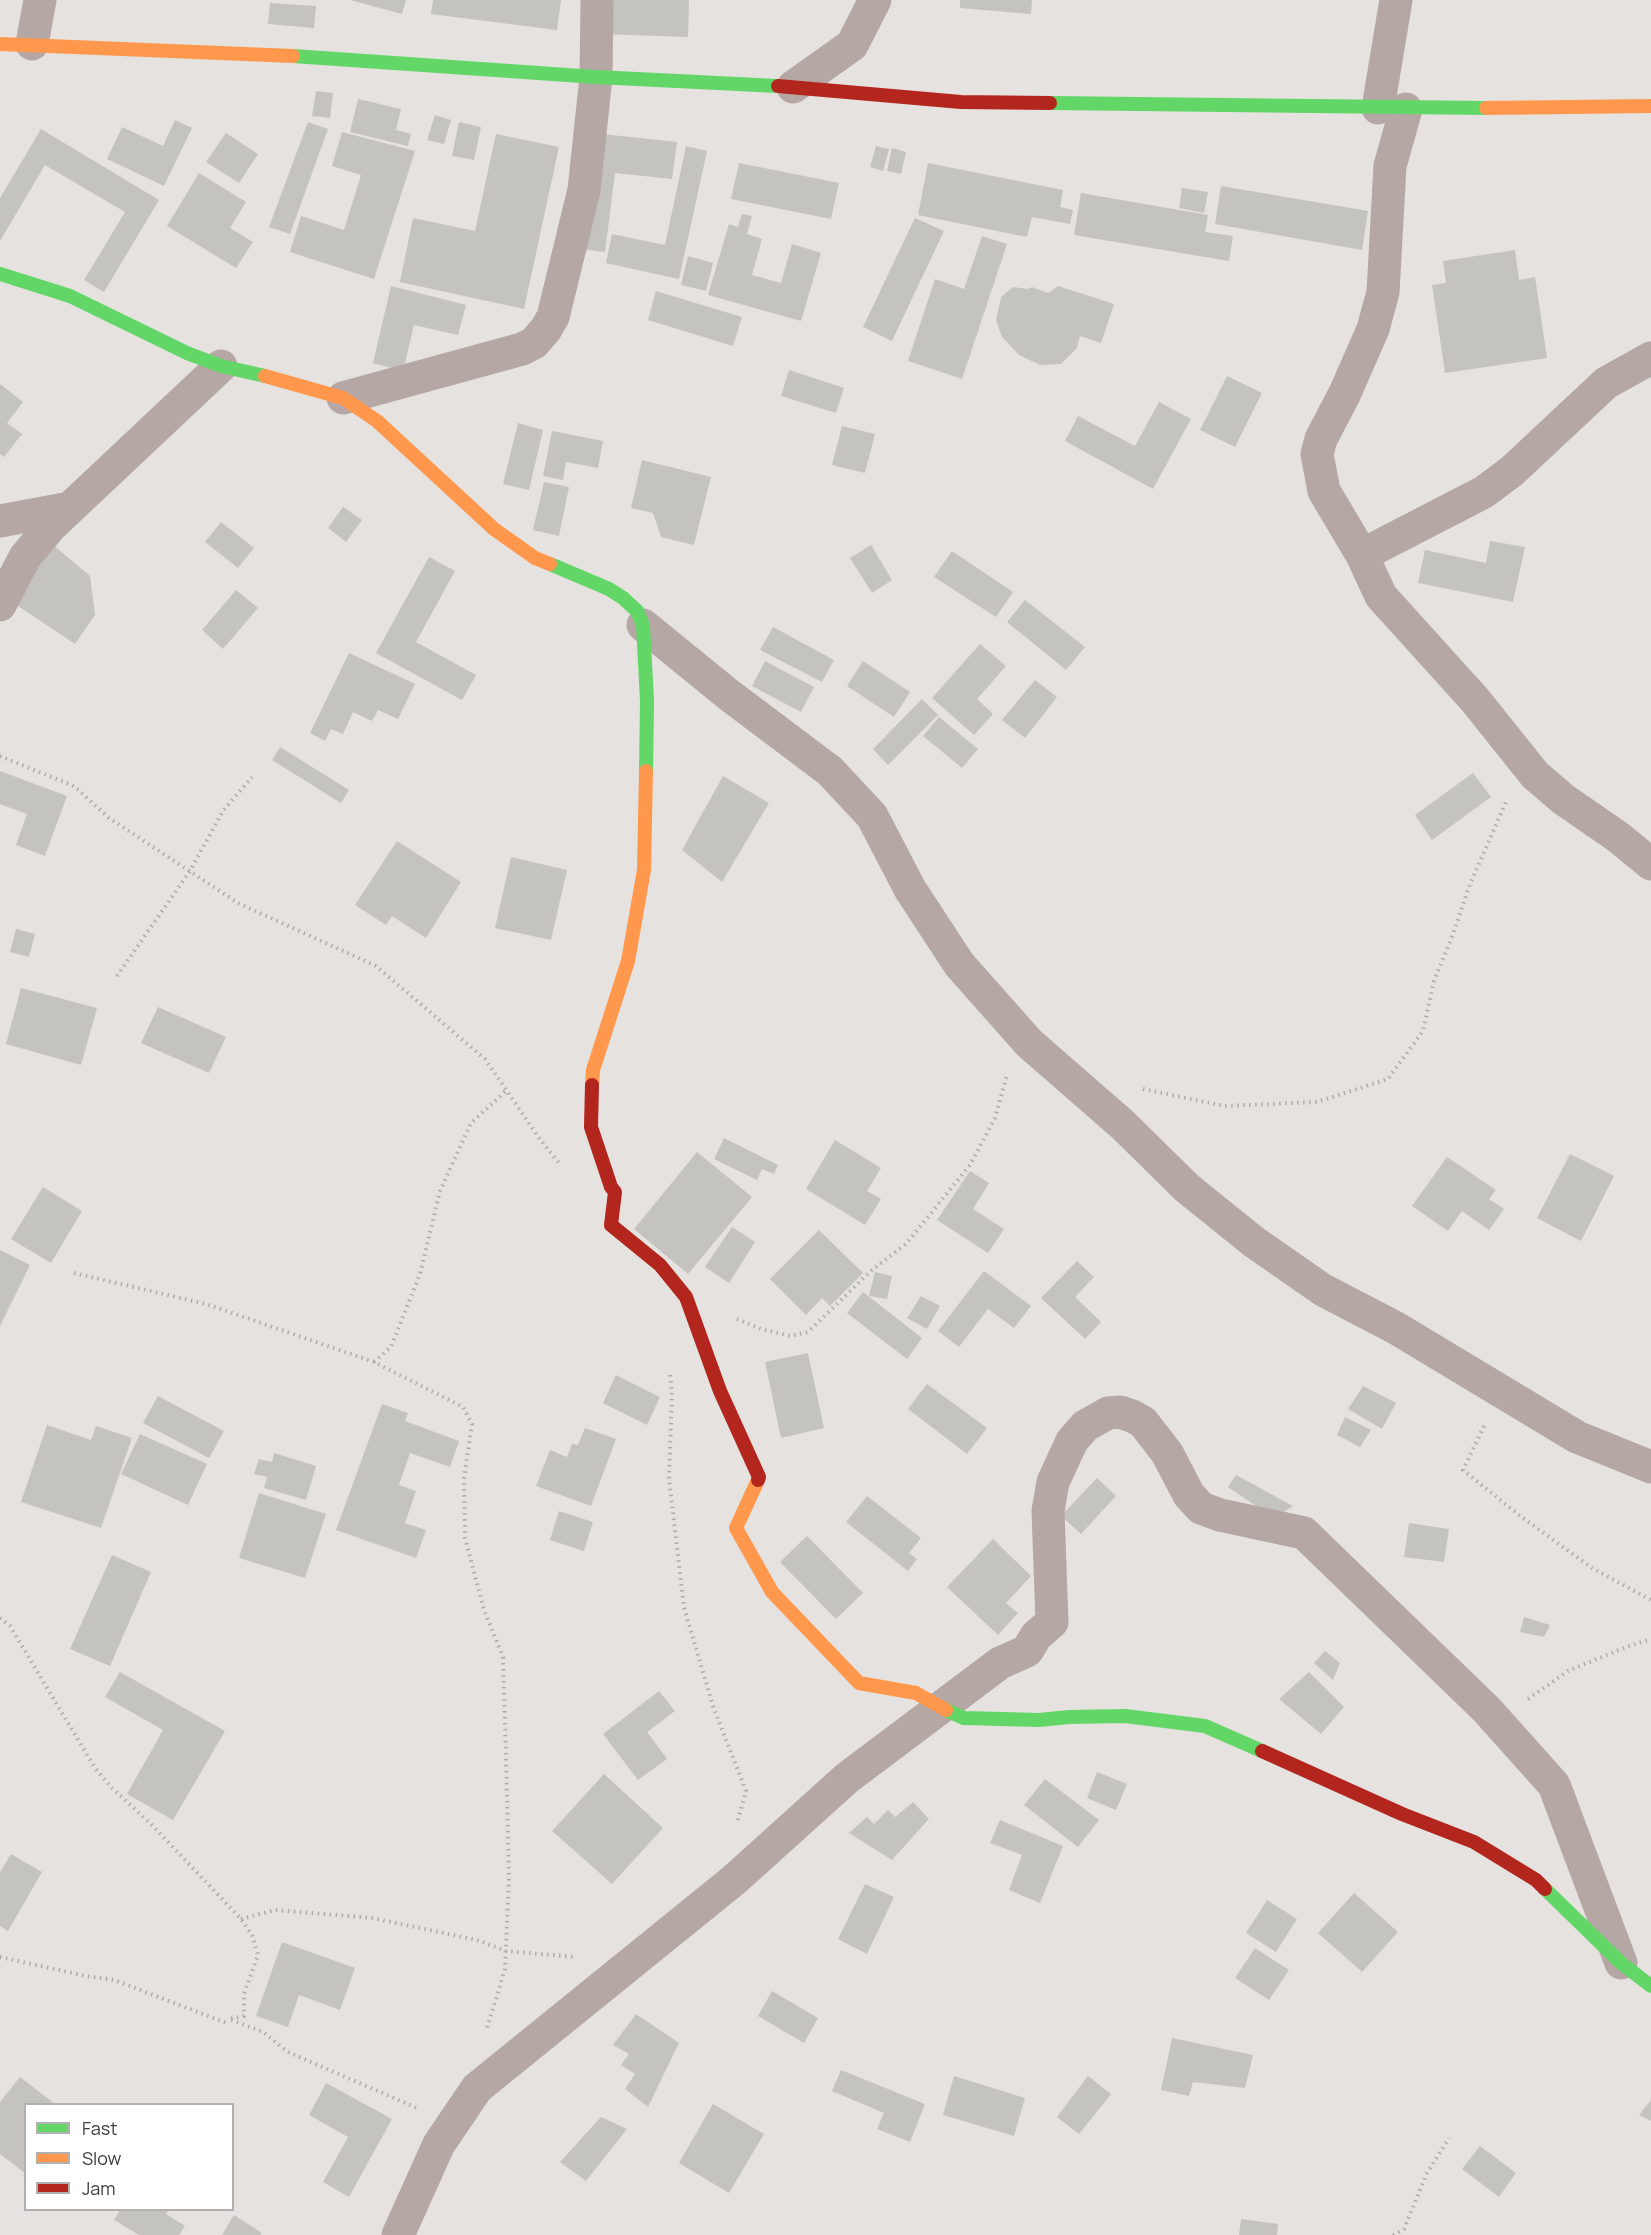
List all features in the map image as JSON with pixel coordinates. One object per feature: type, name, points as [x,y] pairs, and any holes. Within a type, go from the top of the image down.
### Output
[{"type":"street","points":[[32,44],[40,0]]},
{"type":"street","points":[[343,398],[522,349],[534,343],[546,329],[553,317],[584,190],[596,77],[597,0]]},
{"type":"street","points":[[793,87],[852,45],[875,0]]},
{"type":"street","points":[[1396,0],[1383,292],[1373,328],[1345,393],[1322,438],[1317,454],[1324,491],[1362,555],[1381,596],[1475,700],[1542,781],[1651,864]]},
{"type":"street","points":[[0,44],[356,59],[596,77],[793,87],[961,102],[1392,108],[1651,106]]},
{"type":"street","points":[[0,274],[70,296],[178,349],[221,366],[343,398],[377,421],[494,529],[515,545],[535,558],[609,589],[637,611],[643,625],[646,701],[644,870],[628,961],[593,1070],[591,1128],[611,1187],[615,1192],[611,1224],[660,1265],[686,1297],[720,1391],[759,1477],[736,1528],[772,1592],[859,1683],[916,1693],[940,1708],[964,1718],[1039,1720],[1125,1716],[1205,1726],[1402,1814],[1474,1842],[1536,1880],[1621,1963],[1651,1986]]},
{"type":"street","points":[[1362,555],[1484,492],[1512,471],[1606,383],[1651,358]]},
{"type":"street","points":[[0,605],[26,557],[51,526],[221,366]]},
{"type":"street","points":[[0,521],[70,508]]},
{"type":"street","points":[[643,625],[729,695],[830,771],[872,816],[910,889],[959,964],[1029,1043],[1123,1125],[1186,1188],[1254,1242],[1323,1290],[1396,1328],[1577,1437],[1651,1467]]},
{"type":"street","points":[[398,2235],[439,2144],[477,2088],[734,1880],[847,1778],[1000,1663],[1027,1651],[1036,1636],[1052,1622],[1048,1511],[1053,1482],[1072,1441],[1085,1426],[1108,1413],[1120,1412],[1143,1422],[1167,1453],[1189,1495],[1201,1508],[1220,1515],[1304,1533],[1487,1710],[1554,1785],[1621,1963]]},
{"type":"path","points":[[1092,1098],[1146,1088],[1224,1106],[1317,1102],[1388,1079],[1423,1031],[1434,981],[1470,885],[1506,801],[1516,751]]},
{"type":"path","points":[[0,756],[74,786],[109,818],[238,903],[376,966],[485,1059],[539,1138],[560,1164]]},
{"type":"path","points":[[117,976],[190,871],[223,811],[252,777]]},
{"type":"path","points":[[686,1297],[761,1329],[790,1336],[808,1332],[872,1270],[906,1244],[970,1165],[995,1118],[1006,1081],[1009,1051],[1007,1019]]},
{"type":"path","points":[[374,1362],[391,1347],[420,1274],[440,1191],[471,1123],[507,1090]]},
{"type":"path","points":[[74,1273],[206,1304],[374,1362],[462,1407],[472,1424],[464,1479],[465,1538],[484,1610],[503,1657],[509,1877],[505,1969],[483,2044],[477,2088]]},
{"type":"path","points":[[669,1369],[672,1392],[669,1479],[684,1606],[713,1706],[746,1791],[734,1834],[734,1880]]},
{"type":"path","points":[[1501,1392],[1463,1470],[1518,1515],[1592,1568],[1651,1600]]},
{"type":"path","points":[[0,1618],[10,1626],[95,1768],[241,1919],[252,1935],[258,1955],[244,1994],[244,2016],[229,2019],[263,2032],[288,2052],[453,2123]]},
{"type":"path","points":[[241,1919],[276,1910],[372,1918],[477,1940],[506,1951],[634,1961]]},
{"type":"path","points":[[0,1957],[114,1980],[229,2024]]},
{"type":"path","points":[[1393,2235],[1404,2229],[1427,2173],[1449,2138]]},
{"type":"building","points":[[350,0],[406,0],[402,14]]},
{"type":"building","points":[[433,0],[561,0],[557,30],[431,14]]},
{"type":"building","points":[[603,0],[689,0],[688,37],[602,34]]},
{"type":"building","points":[[960,0],[1032,0],[1031,14],[960,8]]},
{"type":"building","points":[[270,3],[316,6],[314,28],[268,24]]},
{"type":"building","points":[[316,91],[333,93],[330,118],[312,116]]},
{"type":"building","points":[[358,99],[401,109],[396,130],[411,134],[408,146],[350,132]]},
{"type":"building","points":[[435,115],[451,120],[444,144],[427,140]]},
{"type":"building","points":[[175,120],[192,128],[164,186],[107,159],[122,127],[163,146]]},
{"type":"building","points":[[308,122],[328,129],[290,234],[269,227]]},
{"type":"building","points":[[459,122],[481,127],[474,160],[452,156]]},
{"type":"building","points":[[41,129],[159,200],[104,292],[84,280],[125,212],[45,165],[0,241],[0,198]]},
{"type":"building","points":[[342,132],[415,151],[374,279],[290,252],[301,216],[344,230],[361,175],[332,166]]},
{"type":"building","points":[[226,133],[258,154],[239,183],[206,162]]},
{"type":"building","points":[[593,133],[677,142],[672,179],[615,173],[605,252],[580,249]]},
{"type":"building","points":[[496,134],[559,147],[524,309],[400,282],[413,218],[475,231]]},
{"type":"building","points":[[686,146],[707,151],[679,279],[606,263],[612,234],[665,245]]},
{"type":"building","points":[[876,146],[889,149],[883,171],[870,167]]},
{"type":"building","points":[[892,148],[906,152],[901,174],[887,171]]},
{"type":"building","points":[[739,163],[839,183],[831,219],[731,199]]},
{"type":"building","points":[[928,163],[1063,190],[1060,207],[1073,210],[1070,224],[1032,217],[1027,237],[918,215]]},
{"type":"building","points":[[199,173],[246,202],[230,228],[253,242],[236,268],[167,226]]},
{"type":"building","points":[[1221,186],[1368,211],[1362,250],[1215,224]]},
{"type":"building","points":[[1182,188],[1208,192],[1204,213],[1179,208]]},
{"type":"building","points":[[1081,193],[1208,215],[1205,232],[1233,236],[1229,261],[1074,235]]},
{"type":"building","points":[[742,214],[752,216],[747,234],[762,239],[752,275],[781,283],[792,244],[821,253],[801,321],[708,295],[729,224],[738,227]]},
{"type":"building","points":[[915,218],[944,231],[892,341],[863,327]]},
{"type":"building","points":[[982,236],[1007,244],[962,379],[908,361],[935,279],[964,289]]},
{"type":"building","points":[[1515,250],[1519,280],[1535,277],[1547,358],[1445,373],[1432,285],[1446,283],[1443,261]]},
{"type":"building","points":[[688,256],[713,263],[706,291],[681,285]]},
{"type":"building","points":[[391,286],[466,305],[458,335],[414,325],[403,371],[373,363]]},
{"type":"building","points":[[1058,286],[1114,304],[1101,343],[1080,336],[1077,348],[1061,364],[1040,365],[1019,355],[1002,337],[996,320],[1001,297],[1013,287],[1028,289],[1032,287],[1048,293]]},
{"type":"building","points":[[656,291],[742,317],[733,346],[648,320]]},
{"type":"building","points":[[789,370],[844,388],[836,413],[781,396]]},
{"type":"building","points":[[1227,376],[1262,393],[1235,447],[1200,430]]},
{"type":"building","points":[[0,384],[23,402],[7,423],[22,434],[4,457],[0,454]]},
{"type":"building","points":[[1159,402],[1191,419],[1153,489],[1065,441],[1078,416],[1135,446]]},
{"type":"building","points":[[518,423],[543,430],[529,490],[503,484]]},
{"type":"building","points":[[842,426],[875,434],[865,473],[832,465]]},
{"type":"building","points":[[552,431],[603,441],[598,468],[566,462],[563,480],[543,476]]},
{"type":"building","points":[[642,460],[711,477],[694,545],[661,537],[653,513],[631,508]]},
{"type":"building","points":[[544,482],[569,487],[559,536],[533,530]]},
{"type":"building","points":[[343,507],[362,520],[346,542],[328,528]]},
{"type":"building","points":[[221,522],[254,548],[238,568],[205,542]]},
{"type":"building","points":[[1490,541],[1525,547],[1513,602],[1418,583],[1425,550],[1486,563]]},
{"type":"building","points":[[51,543],[90,576],[95,615],[75,644],[9,600]]},
{"type":"building","points":[[871,545],[892,580],[872,593],[850,558]]},
{"type":"building","points":[[952,551],[1013,592],[996,617],[934,577]]},
{"type":"building","points":[[429,557],[455,571],[416,642],[476,675],[462,700],[376,653]]},
{"type":"building","points":[[236,590],[258,608],[223,649],[202,630]]},
{"type":"building","points":[[1025,600],[1085,647],[1066,670],[1007,622]]},
{"type":"building","points":[[773,627],[834,660],[822,682],[760,650]]},
{"type":"building","points":[[980,644],[1006,666],[977,699],[993,714],[974,735],[932,698]]},
{"type":"building","points":[[349,653],[415,684],[398,719],[378,710],[372,721],[353,712],[343,734],[331,729],[325,741],[310,733]]},
{"type":"building","points":[[765,661],[814,687],[801,712],[752,686]]},
{"type":"building","points":[[863,661],[910,692],[894,717],[847,686]]},
{"type":"building","points":[[1035,680],[1057,697],[1025,738],[1002,720]]},
{"type":"building","points":[[922,699],[938,715],[888,765],[873,749]]},
{"type":"building","points":[[939,717],[978,749],[962,768],[923,736]]},
{"type":"building","points":[[280,747],[349,790],[341,803],[272,760]]},
{"type":"building","points":[[0,771],[67,796],[45,856],[16,845],[27,814],[0,804]]},
{"type":"building","points":[[1473,773],[1491,797],[1432,840],[1415,815]]},
{"type":"building","points":[[723,776],[769,803],[722,882],[682,850]]},
{"type":"building","points":[[397,841],[461,882],[426,938],[392,916],[386,925],[355,905]]},
{"type":"building","points":[[511,857],[567,870],[551,940],[495,928]]},
{"type":"building","points":[[16,929],[35,934],[29,957],[10,952]]},
{"type":"building","points":[[21,988],[97,1008],[81,1065],[6,1044]]},
{"type":"building","points":[[158,1007],[226,1037],[209,1073],[141,1043]]},
{"type":"building","points":[[724,1138],[778,1165],[774,1174],[762,1169],[757,1180],[714,1159]]},
{"type":"building","points":[[835,1140],[881,1168],[867,1191],[881,1199],[865,1225],[806,1189]]},
{"type":"building","points":[[697,1152],[752,1197],[688,1274],[634,1229]]},
{"type":"building","points":[[1570,1154],[1614,1176],[1581,1241],[1537,1218]]},
{"type":"building","points":[[1447,1157],[1496,1190],[1489,1199],[1504,1209],[1489,1230],[1462,1211],[1448,1231],[1412,1206]]},
{"type":"building","points":[[970,1171],[989,1183],[973,1209],[1004,1229],[988,1253],[937,1220]]},
{"type":"building","points":[[43,1187],[82,1211],[51,1263],[11,1239]]},
{"type":"building","points":[[732,1227],[755,1242],[729,1283],[705,1267]]},
{"type":"building","points":[[819,1230],[863,1273],[830,1306],[822,1298],[806,1315],[770,1279]]},
{"type":"building","points":[[0,1250],[30,1265],[0,1326]]},
{"type":"building","points":[[1077,1261],[1094,1277],[1075,1297],[1101,1322],[1085,1339],[1041,1298]]},
{"type":"building","points":[[984,1271],[1031,1306],[1014,1328],[988,1309],[959,1347],[938,1331]]},
{"type":"building","points":[[875,1272],[892,1276],[887,1299],[869,1296]]},
{"type":"building","points":[[863,1292],[922,1338],[907,1359],[847,1313]]},
{"type":"building","points":[[921,1296],[940,1306],[927,1329],[907,1318]]},
{"type":"building","points":[[808,1353],[824,1428],[781,1438],[765,1362]]},
{"type":"building","points":[[616,1375],[660,1397],[647,1425],[603,1403]]},
{"type":"building","points":[[927,1384],[987,1428],[967,1454],[908,1409]]},
{"type":"building","points":[[1363,1386],[1396,1403],[1382,1429],[1348,1409]]},
{"type":"building","points":[[158,1396],[224,1431],[209,1458],[143,1423]]},
{"type":"building","points":[[382,1404],[408,1413],[405,1421],[459,1441],[450,1467],[410,1453],[399,1485],[416,1491],[405,1523],[426,1530],[416,1558],[336,1530]]},
{"type":"building","points":[[1345,1417],[1371,1430],[1360,1447],[1337,1435]]},
{"type":"building","points":[[47,1425],[91,1440],[96,1426],[132,1438],[101,1528],[21,1502]]},
{"type":"building","points":[[585,1428],[616,1439],[591,1506],[536,1486],[550,1450],[567,1457],[572,1444],[578,1445]]},
{"type":"building","points":[[140,1434],[207,1464],[188,1505],[121,1474]]},
{"type":"building","points":[[274,1453],[316,1466],[306,1500],[264,1488],[267,1477],[254,1474],[259,1459],[272,1462]]},
{"type":"building","points":[[1236,1475],[1293,1506],[1274,1518],[1228,1487]]},
{"type":"building","points":[[1097,1478],[1116,1496],[1081,1534],[1061,1516]]},
{"type":"building","points":[[259,1493],[326,1514],[305,1578],[239,1558]]},
{"type":"building","points":[[867,1496],[921,1538],[909,1553],[917,1559],[908,1571],[846,1522]]},
{"type":"building","points":[[559,1511],[593,1522],[584,1551],[550,1540]]},
{"type":"building","points":[[1409,1523],[1449,1529],[1444,1562],[1404,1557]]},
{"type":"building","points":[[807,1536],[863,1593],[836,1619],[780,1562]]},
{"type":"building","points":[[993,1539],[1031,1576],[1006,1603],[1018,1613],[998,1635],[947,1587]]},
{"type":"building","points":[[112,1555],[151,1572],[110,1666],[70,1649]]},
{"type":"building","points":[[1524,1617],[1550,1625],[1544,1637],[1520,1632]]},
{"type":"building","points":[[1325,1651],[1340,1663],[1333,1680],[1314,1663]]},
{"type":"building","points":[[120,1672],[225,1731],[173,1820],[127,1794],[163,1730],[105,1697]]},
{"type":"building","points":[[1309,1672],[1344,1707],[1321,1734],[1279,1699]]},
{"type":"building","points":[[659,1691],[675,1711],[647,1732],[667,1759],[638,1780],[603,1734]]},
{"type":"building","points":[[1097,1772],[1127,1784],[1116,1810],[1087,1798]]},
{"type":"building","points":[[604,1774],[663,1828],[612,1884],[552,1831]]},
{"type":"building","points":[[1045,1779],[1099,1820],[1078,1847],[1024,1805]]},
{"type":"building","points":[[913,1802],[929,1819],[892,1860],[849,1833],[867,1817],[874,1824],[888,1810],[895,1817]]},
{"type":"building","points":[[1000,1820],[1063,1846],[1040,1903],[1009,1890],[1022,1855],[990,1843]]},
{"type":"building","points":[[11,1854],[42,1872],[8,1931],[0,1926],[0,1872]]},
{"type":"building","points":[[865,1884],[894,1897],[867,1954],[838,1939]]},
{"type":"building","points":[[1354,1893],[1398,1932],[1362,1972],[1318,1933]]},
{"type":"building","points":[[1267,1900],[1297,1919],[1276,1952],[1246,1933]]},
{"type":"building","points":[[282,1942],[355,1968],[340,2010],[299,1995],[288,2027],[256,2016]]},
{"type":"building","points":[[1255,1948],[1289,1970],[1269,2000],[1235,1978]]},
{"type":"building","points":[[772,1991],[818,2018],[804,2043],[758,2016]]},
{"type":"building","points":[[636,2014],[679,2043],[648,2107],[625,2089],[635,2074],[621,2065],[629,2054],[613,2045]]},
{"type":"building","points":[[1172,2038],[1253,2055],[1245,2088],[1193,2082],[1189,2096],[1161,2090]]},
{"type":"building","points":[[841,2070],[925,2104],[910,2142],[877,2129],[884,2113],[832,2091]]},
{"type":"building","points":[[954,2076],[1025,2098],[1014,2136],[943,2115]]},
{"type":"building","points":[[1088,2076],[1111,2094],[1079,2134],[1057,2117]]},
{"type":"building","points":[[20,2077],[54,2103],[24,2103],[24,2172],[0,2154],[0,2102]]},
{"type":"building","points":[[326,2083],[392,2119],[349,2197],[323,2182],[348,2137],[309,2115]]},
{"type":"building","points":[[1651,2100],[1651,2121],[1639,2115]]},
{"type":"building","points":[[713,2104],[764,2134],[729,2193],[679,2163]]},
{"type":"building","points":[[601,2117],[627,2129],[586,2181],[560,2162]]},
{"type":"building","points":[[1480,2146],[1516,2173],[1499,2197],[1462,2169]]},
{"type":"building","points":[[119,2211],[168,2211],[166,2214],[185,2226],[179,2235],[139,2235],[114,2220]]},
{"type":"building","points":[[234,2215],[262,2233],[260,2235],[222,2235]]},
{"type":"building","points":[[1241,2219],[1278,2224],[1277,2235],[1239,2235]]},
{"type":"traffic: fast","points":[[293,56],[596,77],[778,86]]},
{"type":"traffic: fast","points":[[1050,103],[1486,108]]},
{"type":"traffic: fast","points":[[0,274],[70,296],[187,353],[221,366],[265,376]]},
{"type":"traffic: fast","points":[[550,564],[609,589],[637,611],[643,625],[647,701],[646,771]]},
{"type":"traffic: fast","points":[[946,1710],[964,1718],[1039,1720],[1125,1716],[1205,1726],[1262,1751]]},
{"type":"traffic: fast","points":[[1545,1889],[1621,1963],[1651,1986]]},
{"type":"traffic: slow","points":[[0,44],[293,56]]},
{"type":"traffic: slow","points":[[1486,108],[1651,106]]},
{"type":"traffic: slow","points":[[265,376],[343,398],[377,421],[494,529],[535,558],[550,564]]},
{"type":"traffic: slow","points":[[592,1085],[593,1070],[628,961],[644,870],[646,771]]},
{"type":"traffic: slow","points":[[758,1480],[736,1528],[772,1592],[859,1683],[916,1693],[946,1710]]},
{"type":"traffic: jam","points":[[778,86],[961,102],[1050,103]]},
{"type":"traffic: jam","points":[[592,1085],[591,1127],[611,1187],[615,1192],[611,1225],[660,1265],[686,1297],[720,1391],[759,1477],[758,1480]]},
{"type":"traffic: jam","points":[[1262,1751],[1402,1814],[1474,1842],[1536,1880],[1545,1889]]}]
